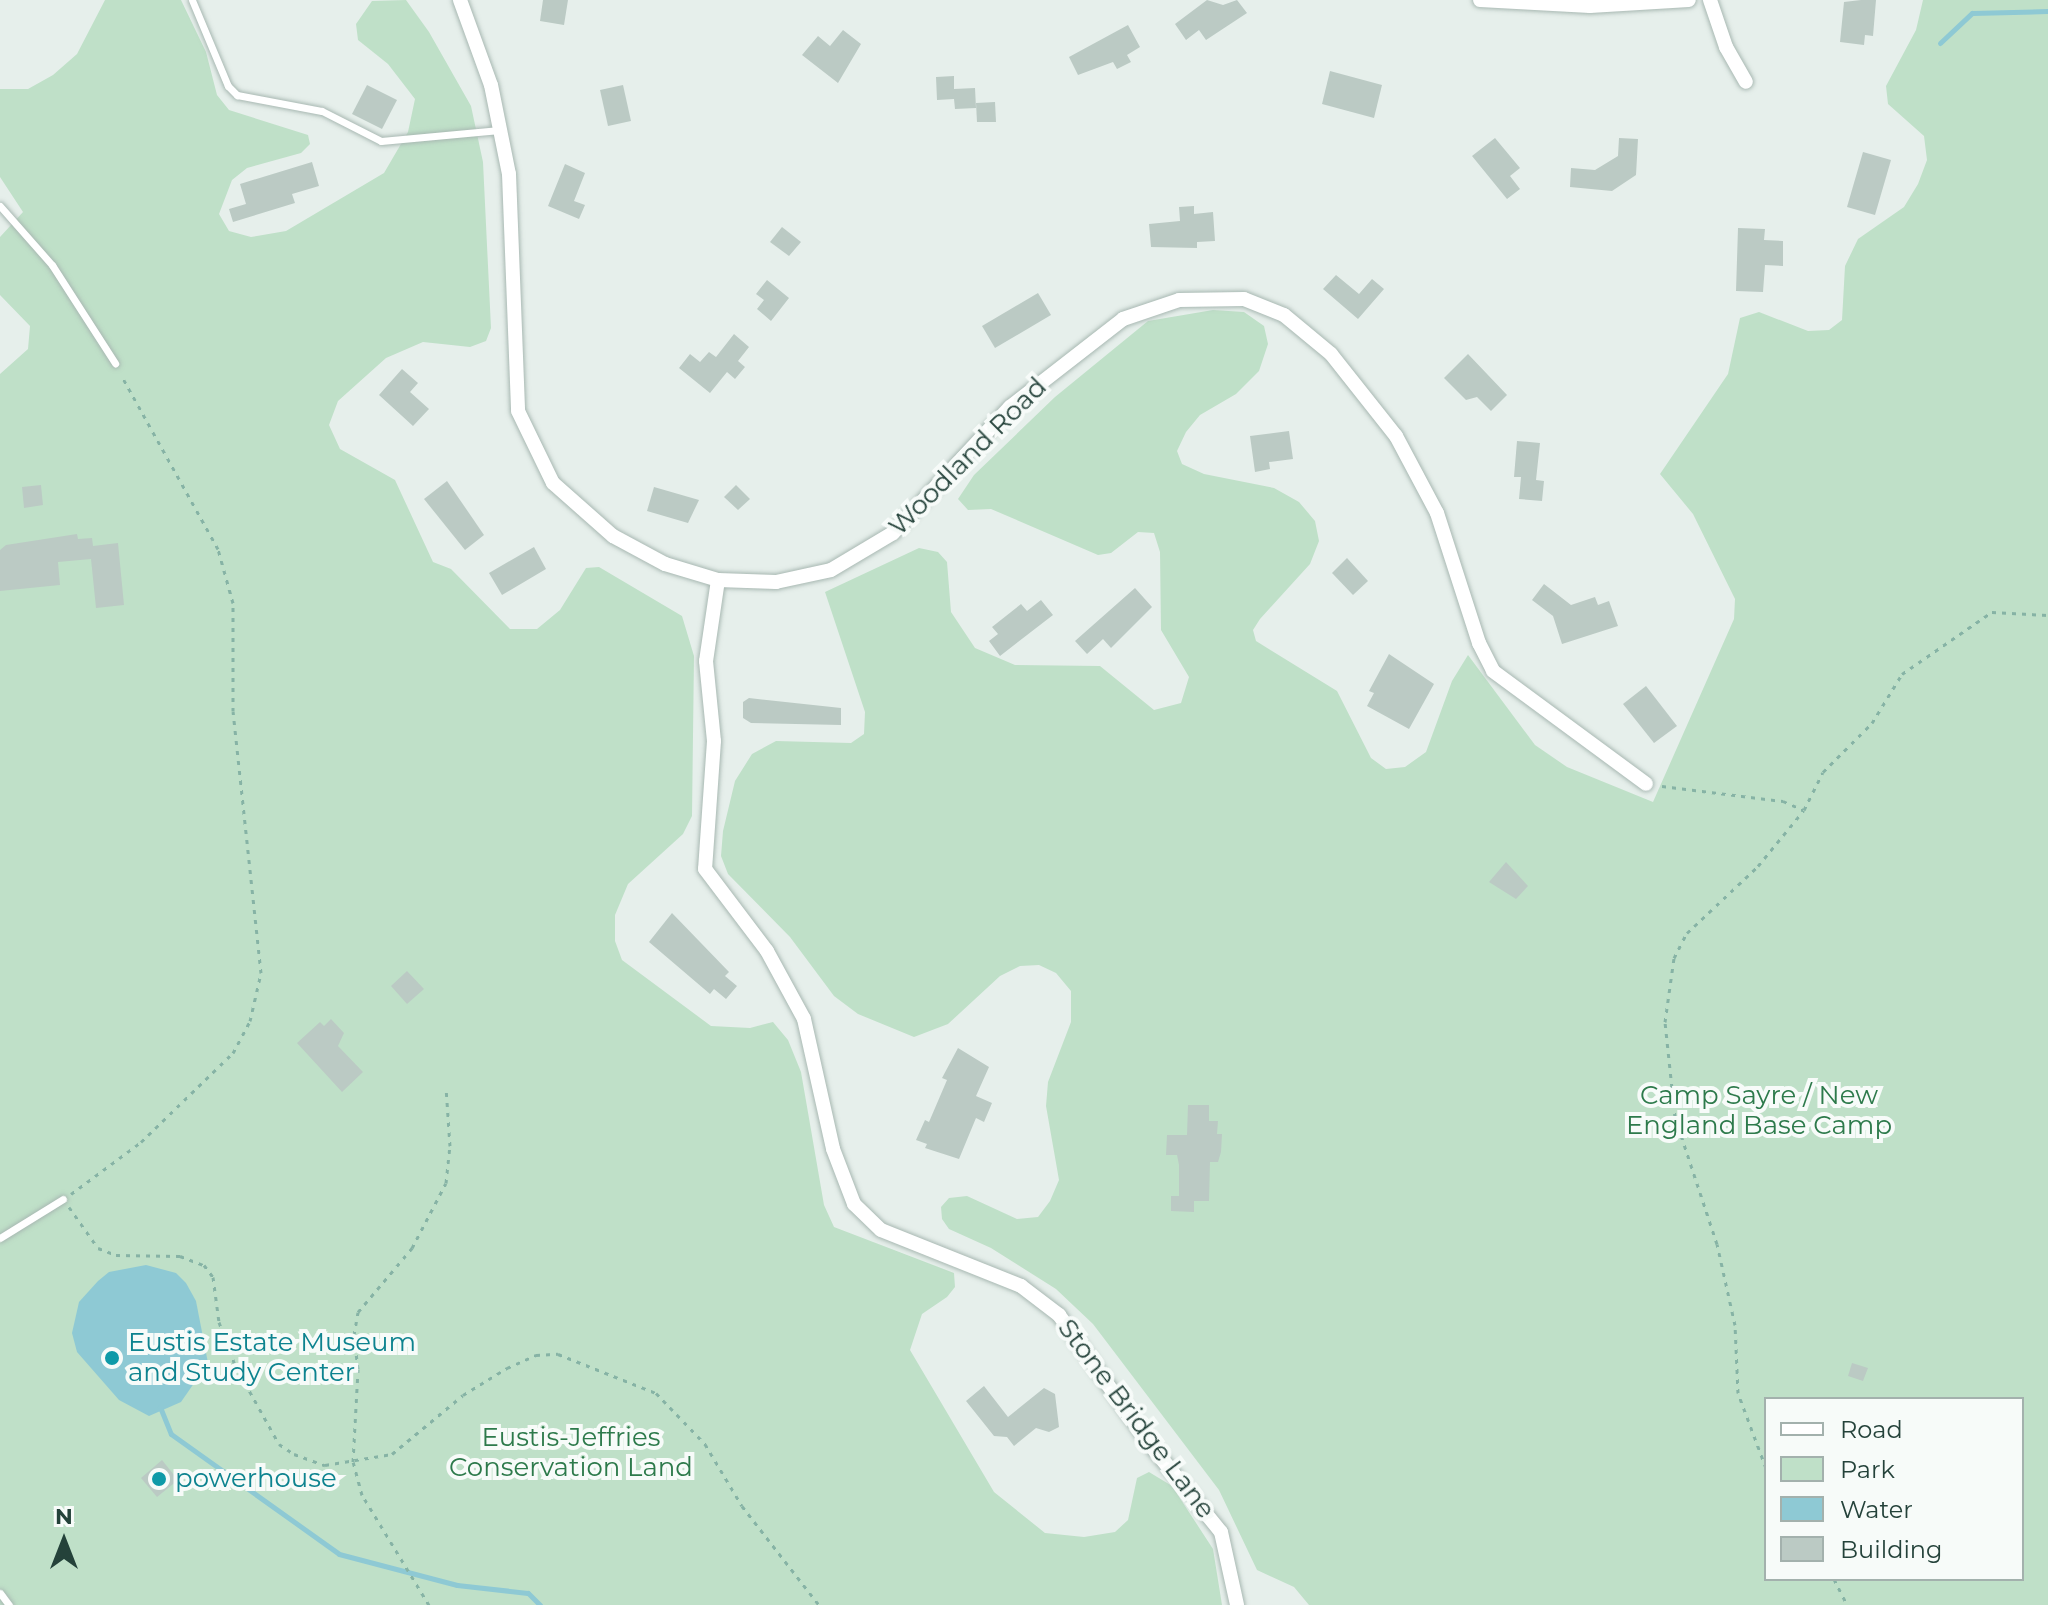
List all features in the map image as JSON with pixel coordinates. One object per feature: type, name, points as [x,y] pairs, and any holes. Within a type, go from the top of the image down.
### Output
[{"type":"street","name":"Woodland Road","points":[[460,0],[481,50],[502,129],[512,217],[514,379],[528,440],[566,497],[613,536],[665,564],[718,580],[795,580],[848,562],[893,533],[1010,407],[1109,328],[1161,303],[1244,299],[1284,315],[1331,354],[1396,436],[1437,513],[1479,643],[1493,671],[1519,695],[1646,784]]},
{"type":"street","points":[[1480,0],[1590,6],[1689,0]]},
{"type":"street","points":[[1710,0],[1726,47],[1746,82]]},
{"type":"street","name":"Stone Bridge Lane","points":[[718,580],[706,661],[714,741],[705,869],[758,937],[796,1002],[809,1034],[833,1149],[854,1204],[881,1230],[1021,1286],[1059,1315],[1148,1442],[1221,1532],[1237,1605]]},
{"type":"lane","points":[[192,0],[228,86],[237,95],[322,111],[381,141],[502,129]]},
{"type":"lane","points":[[0,206],[46,256],[115,363]]},
{"type":"lane","points":[[0,1238],[63,1199]]},
{"type":"lane","points":[[0,1593],[9,1605]]},
{"type":"path","points":[[115,363],[218,549],[231,593],[237,643],[233,711],[261,973],[255,1005],[233,1053],[141,1142],[63,1199],[98,1248],[116,1255],[180,1256],[204,1265],[213,1277],[224,1343],[279,1444],[312,1464],[353,1462],[392,1454],[463,1395],[536,1355],[558,1354],[597,1366],[656,1393],[705,1444],[763,1537],[819,1605]]},
{"type":"path","points":[[1764,1463],[1738,1393],[1735,1325],[1705,1199],[1675,1117],[1665,1022],[1674,958],[1687,933],[1758,866],[1804,810],[1823,772],[1872,723],[1902,674],[1992,612],[2048,615]]},
{"type":"path","points":[[1646,784],[1783,801],[1804,810]]},
{"type":"path","points":[[429,1605],[362,1495],[353,1462],[358,1312],[412,1248],[446,1183],[450,1146],[446,1088]]},
{"type":"path","points":[[1835,1581],[1847,1605]]},
{"type":"green space","name":"Eustis-Jeffries Conservation Land","points":[[105,0],[181,0],[206,52],[217,95],[229,110],[308,135],[310,144],[301,153],[247,168],[232,180],[219,214],[229,231],[251,237],[286,231],[384,173],[408,132],[415,99],[388,64],[358,40],[356,24],[372,1],[406,0],[429,32],[471,106],[483,162],[491,328],[486,341],[470,347],[423,342],[386,358],[338,401],[329,425],[340,449],[395,480],[433,562],[451,569],[510,629],[537,629],[560,610],[586,568],[599,567],[682,616],[694,656],[692,816],[683,834],[628,884],[615,915],[615,941],[622,960],[711,1026],[750,1028],[773,1022],[788,1040],[801,1072],[824,1205],[834,1227],[954,1273],[955,1287],[947,1297],[922,1314],[910,1350],[994,1492],[1045,1533],[1084,1537],[1115,1532],[1128,1520],[1137,1478],[1149,1472],[1172,1486],[1213,1549],[1222,1605],[0,1605],[0,374],[28,349],[30,326],[0,295],[0,237],[23,212],[0,177],[0,89],[28,89],[53,75],[77,54]]},
{"type":"green space","name":"Camp Sayre / New England Base Camp","points":[[1923,0],[2048,0],[2048,1605],[1309,1605],[1294,1587],[1257,1570],[1219,1490],[1093,1324],[1056,1289],[991,1248],[949,1229],[942,1219],[941,1207],[949,1198],[967,1196],[1017,1219],[1038,1217],[1050,1201],[1059,1180],[1046,1106],[1048,1082],[1071,1022],[1071,991],[1056,973],[1039,965],[1020,966],[1000,976],[948,1024],[914,1037],[858,1014],[834,996],[790,937],[728,874],[721,856],[723,831],[735,781],[752,754],[776,741],[851,743],[864,734],[865,712],[825,592],[919,548],[938,552],[947,562],[951,612],[975,648],[1015,665],[1100,666],[1154,710],[1181,703],[1189,677],[1161,630],[1160,552],[1154,533],[1138,532],[1111,553],[1098,555],[991,509],[968,510],[958,499],[974,475],[1055,397],[1148,321],[1213,310],[1244,312],[1264,326],[1268,344],[1259,371],[1236,394],[1200,415],[1186,432],[1177,451],[1182,464],[1204,474],[1274,488],[1299,502],[1315,521],[1319,541],[1310,564],[1253,630],[1256,641],[1337,691],[1371,758],[1386,769],[1405,767],[1426,752],[1452,681],[1468,655],[1535,745],[1567,767],[1653,802],[1734,619],[1735,599],[1693,514],[1660,474],[1728,374],[1740,318],[1759,312],[1808,331],[1829,330],[1842,320],[1845,266],[1858,239],[1904,207],[1918,184],[1927,160],[1924,136],[1888,104],[1886,86],[1916,30]]},
{"type":"water","points":[[146,1265],[176,1273],[186,1283],[196,1301],[208,1363],[181,1402],[149,1416],[119,1400],[77,1352],[72,1333],[79,1302],[98,1281],[109,1272]]},
{"type":"building","points":[[543,0],[568,0],[564,25],[540,21]]},
{"type":"building","points":[[1207,0],[1223,5],[1237,0],[1247,13],[1206,40],[1199,30],[1186,40],[1175,24]]},
{"type":"building","points":[[1876,0],[1873,36],[1865,35],[1864,45],[1840,42],[1844,2]]},
{"type":"building","points":[[1128,25],[1140,47],[1127,55],[1131,62],[1117,69],[1113,62],[1078,75],[1069,57]]},
{"type":"building","points":[[843,30],[861,44],[838,83],[802,55],[818,36],[830,46]]},
{"type":"building","points":[[1330,71],[1382,85],[1374,118],[1322,104]]},
{"type":"building","points":[[954,76],[954,89],[975,88],[976,108],[955,109],[954,99],[937,100],[936,77]]},
{"type":"building","points":[[367,85],[397,100],[382,129],[352,114]]},
{"type":"building","points":[[623,85],[631,121],[608,126],[600,90]]},
{"type":"building","points":[[995,102],[996,122],[977,122],[976,103]]},
{"type":"building","points":[[1495,138],[1520,168],[1510,176],[1520,189],[1507,199],[1472,156]]},
{"type":"building","points":[[1619,138],[1638,139],[1636,175],[1612,191],[1570,187],[1571,168],[1595,170],[1618,156]]},
{"type":"building","points":[[1863,152],[1891,160],[1875,215],[1847,207]]},
{"type":"building","points":[[312,162],[319,186],[292,194],[295,203],[233,222],[229,209],[246,204],[240,184]]},
{"type":"building","points":[[565,164],[585,173],[574,201],[585,205],[579,219],[548,206]]},
{"type":"building","points":[[1194,206],[1194,214],[1213,212],[1215,241],[1197,242],[1197,248],[1151,247],[1149,224],[1180,221],[1179,207]]},
{"type":"building","points":[[782,227],[801,242],[789,256],[770,242]]},
{"type":"building","points":[[1738,228],[1765,229],[1764,240],[1783,241],[1783,266],[1765,265],[1763,292],[1736,291]]},
{"type":"building","points":[[1336,275],[1359,294],[1372,279],[1384,289],[1358,319],[1323,289]]},
{"type":"building","points":[[767,280],[789,298],[771,321],[757,309],[764,300],[756,294]]},
{"type":"building","points":[[1038,293],[1051,315],[995,348],[982,326]]},
{"type":"building","points":[[734,334],[749,347],[738,361],[745,367],[735,379],[727,372],[710,393],[679,368],[690,354],[700,362],[709,352],[716,357]]},
{"type":"building","points":[[1468,354],[1507,395],[1491,411],[1477,397],[1466,400],[1444,378]]},
{"type":"building","points":[[402,369],[418,383],[410,392],[429,409],[413,426],[379,395]]},
{"type":"building","points":[[1289,431],[1293,459],[1269,462],[1270,469],[1255,472],[1250,436]]},
{"type":"building","points":[[1517,441],[1540,443],[1536,480],[1544,481],[1542,501],[1519,499],[1521,477],[1514,477]]},
{"type":"building","points":[[447,481],[484,535],[465,550],[424,499]]},
{"type":"building","points":[[41,485],[43,505],[24,508],[22,487]]},
{"type":"building","points":[[736,485],[750,499],[738,510],[724,497]]},
{"type":"building","points":[[654,487],[699,500],[688,523],[647,511]]},
{"type":"building","points":[[77,534],[78,539],[92,538],[93,546],[118,543],[124,605],[96,608],[91,559],[58,562],[60,585],[0,591],[0,550],[6,545]]},
{"type":"building","points":[[534,547],[546,569],[502,595],[489,573]]},
{"type":"building","points":[[1347,558],[1368,581],[1353,595],[1332,573]]},
{"type":"building","points":[[1544,584],[1571,605],[1595,597],[1598,605],[1609,601],[1618,626],[1562,644],[1553,616],[1532,600]]},
{"type":"building","points":[[1135,588],[1152,607],[1111,648],[1103,639],[1087,654],[1075,641]]},
{"type":"building","points":[[1041,600],[1053,615],[1000,656],[989,641],[998,634],[992,627],[1021,604],[1027,611]]},
{"type":"building","points":[[1389,654],[1434,684],[1409,729],[1367,706],[1374,693],[1369,691]]},
{"type":"building","points":[[1646,686],[1677,726],[1654,743],[1623,704]]},
{"type":"building","points":[[749,698],[841,708],[841,725],[751,723],[743,718],[743,702]]},
{"type":"building","points":[[1506,862],[1528,886],[1516,899],[1489,882]]},
{"type":"building","points":[[672,913],[729,972],[725,976],[737,986],[726,999],[714,989],[710,994],[649,942]]},
{"type":"building","points":[[407,971],[424,989],[407,1004],[391,986]]},
{"type":"building","points":[[331,1019],[344,1033],[338,1046],[363,1072],[342,1092],[297,1043],[320,1022],[324,1026]]},
{"type":"building","points":[[958,1048],[989,1067],[976,1096],[992,1103],[984,1122],[976,1118],[959,1159],[925,1148],[927,1144],[916,1140],[925,1120],[929,1122],[947,1080],[942,1078]]},
{"type":"building","points":[[1188,1105],[1209,1105],[1209,1121],[1218,1121],[1217,1134],[1222,1134],[1221,1152],[1218,1162],[1210,1162],[1209,1201],[1194,1201],[1194,1212],[1171,1211],[1171,1196],[1179,1196],[1179,1165],[1177,1155],[1166,1155],[1167,1135],[1187,1135]]},
{"type":"building","points":[[1852,1363],[1868,1368],[1863,1381],[1848,1376]]},
{"type":"building","points":[[984,1386],[1008,1417],[1044,1388],[1055,1394],[1059,1427],[1049,1432],[1036,1428],[1014,1446],[1007,1437],[994,1436],[966,1401]]},
{"type":"building","name":"powerhouse","points":[[162,1460],[178,1480],[157,1497],[141,1478]]},
{"type":"waterway","points":[[1940,43],[1972,13],[2048,11]]},
{"type":"waterway","points":[[160,1407],[171,1434],[339,1554],[457,1585],[528,1593],[540,1605]]},
{"type":"place","name":"Eustis Estate Museum and Study Center","points":[[112,1358]]},
{"type":"place","name":"powerhouse","points":[[159,1479]]}]
